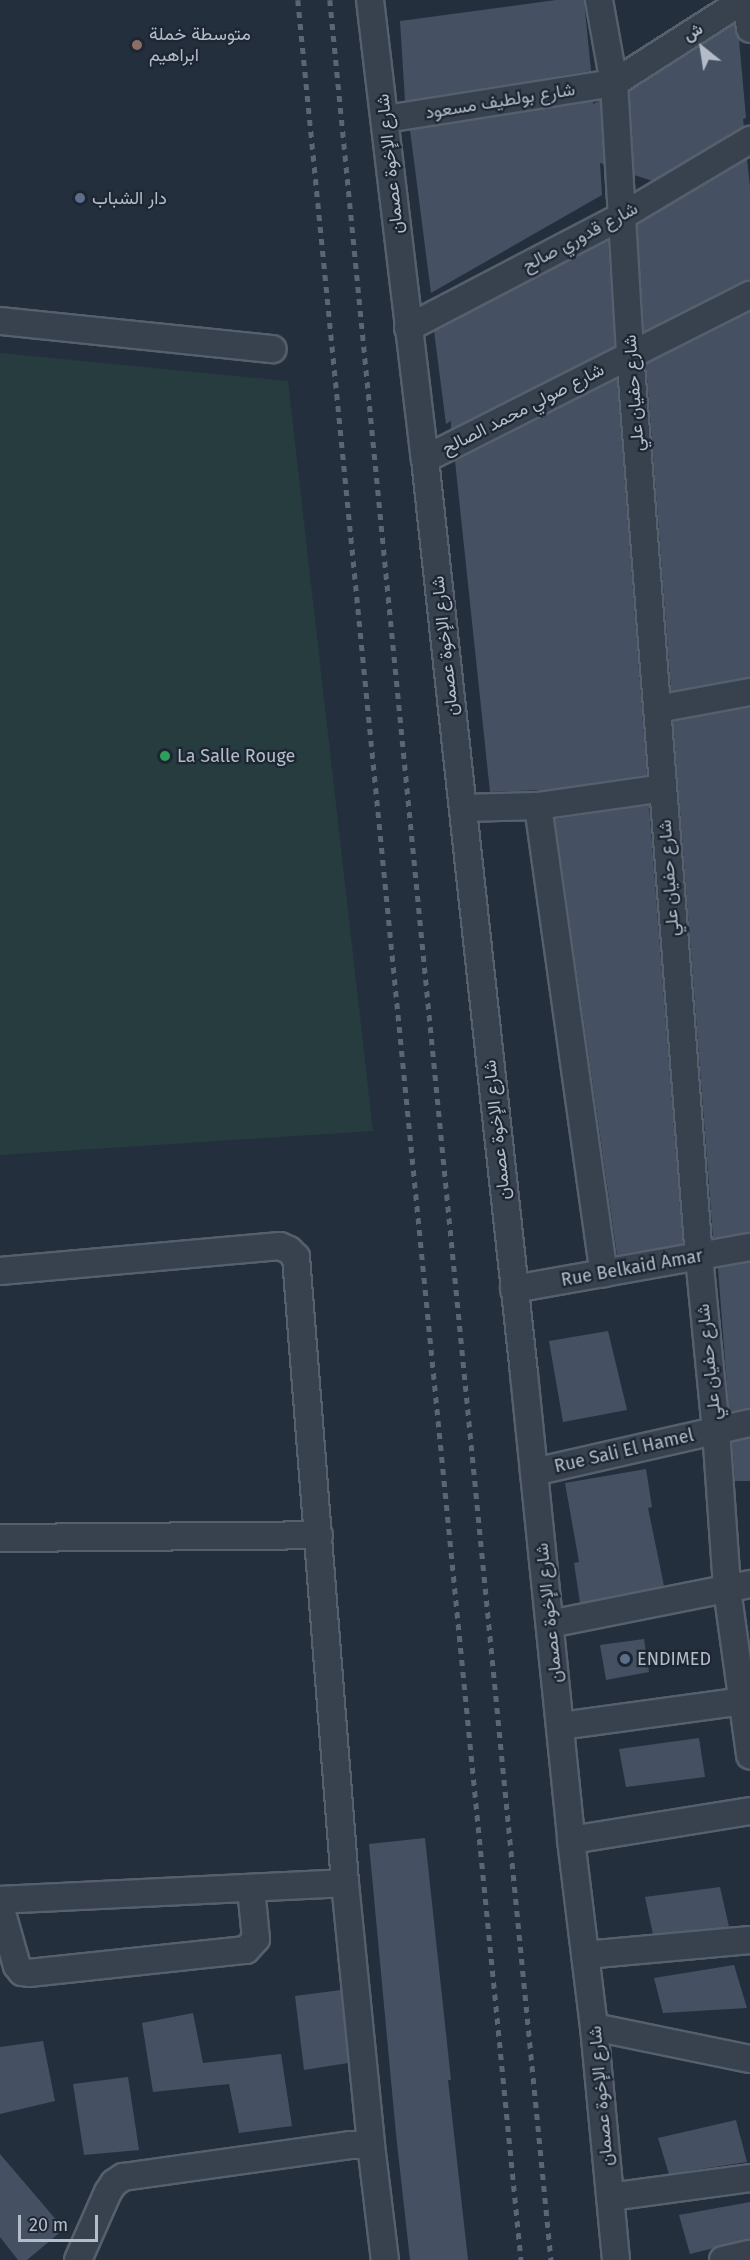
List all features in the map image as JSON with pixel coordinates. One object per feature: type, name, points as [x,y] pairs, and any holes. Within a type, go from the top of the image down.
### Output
[{"type":"street","name":"شارع الإخوة عصمان","points":[[370,0],[386,119],[463,808],[571,1840],[594,2027],[616,2260]]},
{"type":"street","name":"شارع حفيان علي","points":[[599,0],[614,83],[624,215],[630,353],[699,1257],[716,1430],[739,1587],[742,1701],[749,1740]]},
{"type":"street","points":[[614,83],[745,0],[750,29]]},
{"type":"street","name":"شارع بولطيف مسعود","points":[[386,119],[614,83]]},
{"type":"street","name":"شارع قدوري صالح","points":[[408,328],[624,215],[750,140]]},
{"type":"street","name":"شارع صولي محمد الصالح","points":[[425,459],[750,294]]},
{"type":"street","points":[[0,321],[273,349]]},
{"type":"street","points":[[657,709],[750,692]]},
{"type":"street","points":[[463,808],[538,806],[663,788]]},
{"type":"street","points":[[538,806],[604,1273]]},
{"type":"street","points":[[0,1272],[280,1246],[289,1250],[296,1257],[345,1883],[370,2145],[385,2260]]},
{"type":"street","name":"Rue Belkaid Amar","points":[[514,1289],[750,1247]]},
{"type":"street","name":"Rue Sali El Hamel","points":[[534,1472],[750,1423]]},
{"type":"street","points":[[0,1538],[319,1535]]},
{"type":"street","points":[[550,1624],[739,1587]]},
{"type":"street","points":[[560,1726],[742,1701]]},
{"type":"street","points":[[571,1840],[750,1811]]},
{"type":"street","points":[[0,1900],[345,1883]]},
{"type":"street","points":[[0,1906],[17,1966],[22,1972],[28,1973],[246,1950],[256,1939],[251,1888]]},
{"type":"street","points":[[585,1955],[750,1940]]},
{"type":"street","points":[[594,2027],[750,2059]]},
{"type":"street","points":[[78,2260],[108,2192],[114,2183],[123,2177],[351,2145],[370,2145]]},
{"type":"street","points":[[610,2197],[750,2178]]},
{"type":"street","points":[[723,2260],[750,2254]]},
{"type":"green space","name":"La Salle Rouge","points":[[0,353],[288,381],[373,1131],[0,1155]]},
{"type":"building","points":[[556,0],[584,0],[591,71],[405,101],[400,21]]},
{"type":"building","points":[[734,24],[739,39],[746,118],[743,119],[744,127],[653,181],[634,175],[629,91]]},
{"type":"building","points":[[600,100],[604,164],[600,163],[602,195],[431,293],[410,130],[593,101],[593,104]]},
{"type":"building","points":[[747,159],[750,187],[750,280],[644,332],[637,224]]},
{"type":"building","points":[[608,240],[615,347],[451,429],[451,421],[446,424],[434,331]]},
{"type":"building","points":[[750,312],[750,677],[671,691],[646,364]]},
{"type":"building","points":[[617,379],[647,775],[546,790],[490,792],[455,461]]},
{"type":"building","points":[[750,707],[750,1232],[713,1238],[673,721]]},
{"type":"building","points":[[649,805],[683,1244],[617,1255],[555,819]]},
{"type":"building","points":[[750,1262],[750,1408],[729,1412],[718,1268]]},
{"type":"building","points":[[608,1331],[627,1410],[563,1422],[549,1341]]},
{"type":"building","points":[[750,1438],[750,1481],[735,1481],[732,1442]]},
{"type":"building","points":[[646,1469],[652,1507],[648,1508],[664,1586],[580,1603],[574,1563],[579,1562],[565,1483]]},
{"type":"building","name":"ENDIMED","points":[[644,1639],[649,1672],[606,1680],[600,1645]]},
{"type":"building","points":[[699,1738],[705,1777],[626,1787],[619,1749]]},
{"type":"building","points":[[425,1838],[468,2260],[410,2260],[396,2134],[369,1844]]},
{"type":"building","points":[[720,1887],[729,1927],[653,1934],[645,1897]]},
{"type":"building","points":[[734,1965],[747,2008],[663,2013],[654,1978]]},
{"type":"building","points":[[341,1990],[348,2063],[304,2070],[295,1996]]},
{"type":"building","points":[[193,2013],[203,2063],[281,2054],[292,2126],[239,2133],[229,2084],[153,2092],[142,2023]]},
{"type":"building","points":[[43,2041],[55,2101],[0,2114],[0,2047]]},
{"type":"building","points":[[128,2077],[139,2150],[84,2155],[73,2084]]},
{"type":"building","points":[[736,2120],[747,2162],[669,2174],[658,2138]]},
{"type":"building","points":[[0,2154],[64,2229],[27,2260],[18,2260],[0,2237]]},
{"type":"building","points":[[750,2202],[750,2239],[690,2254],[679,2215]]},
{"type":"railway","points":[[298,0],[521,2260]]},
{"type":"railway","points":[[330,0],[551,2260]]},
{"type":"place","name":"متوسطة خملة ابراهيم","points":[[137,45]]},
{"type":"place","name":"دار الشباب","points":[[80,198]]},
{"type":"place","name":"La Salle Rouge","points":[[165,756]]},
{"type":"place","name":"ENDIMED","points":[[625,1659]]}]
